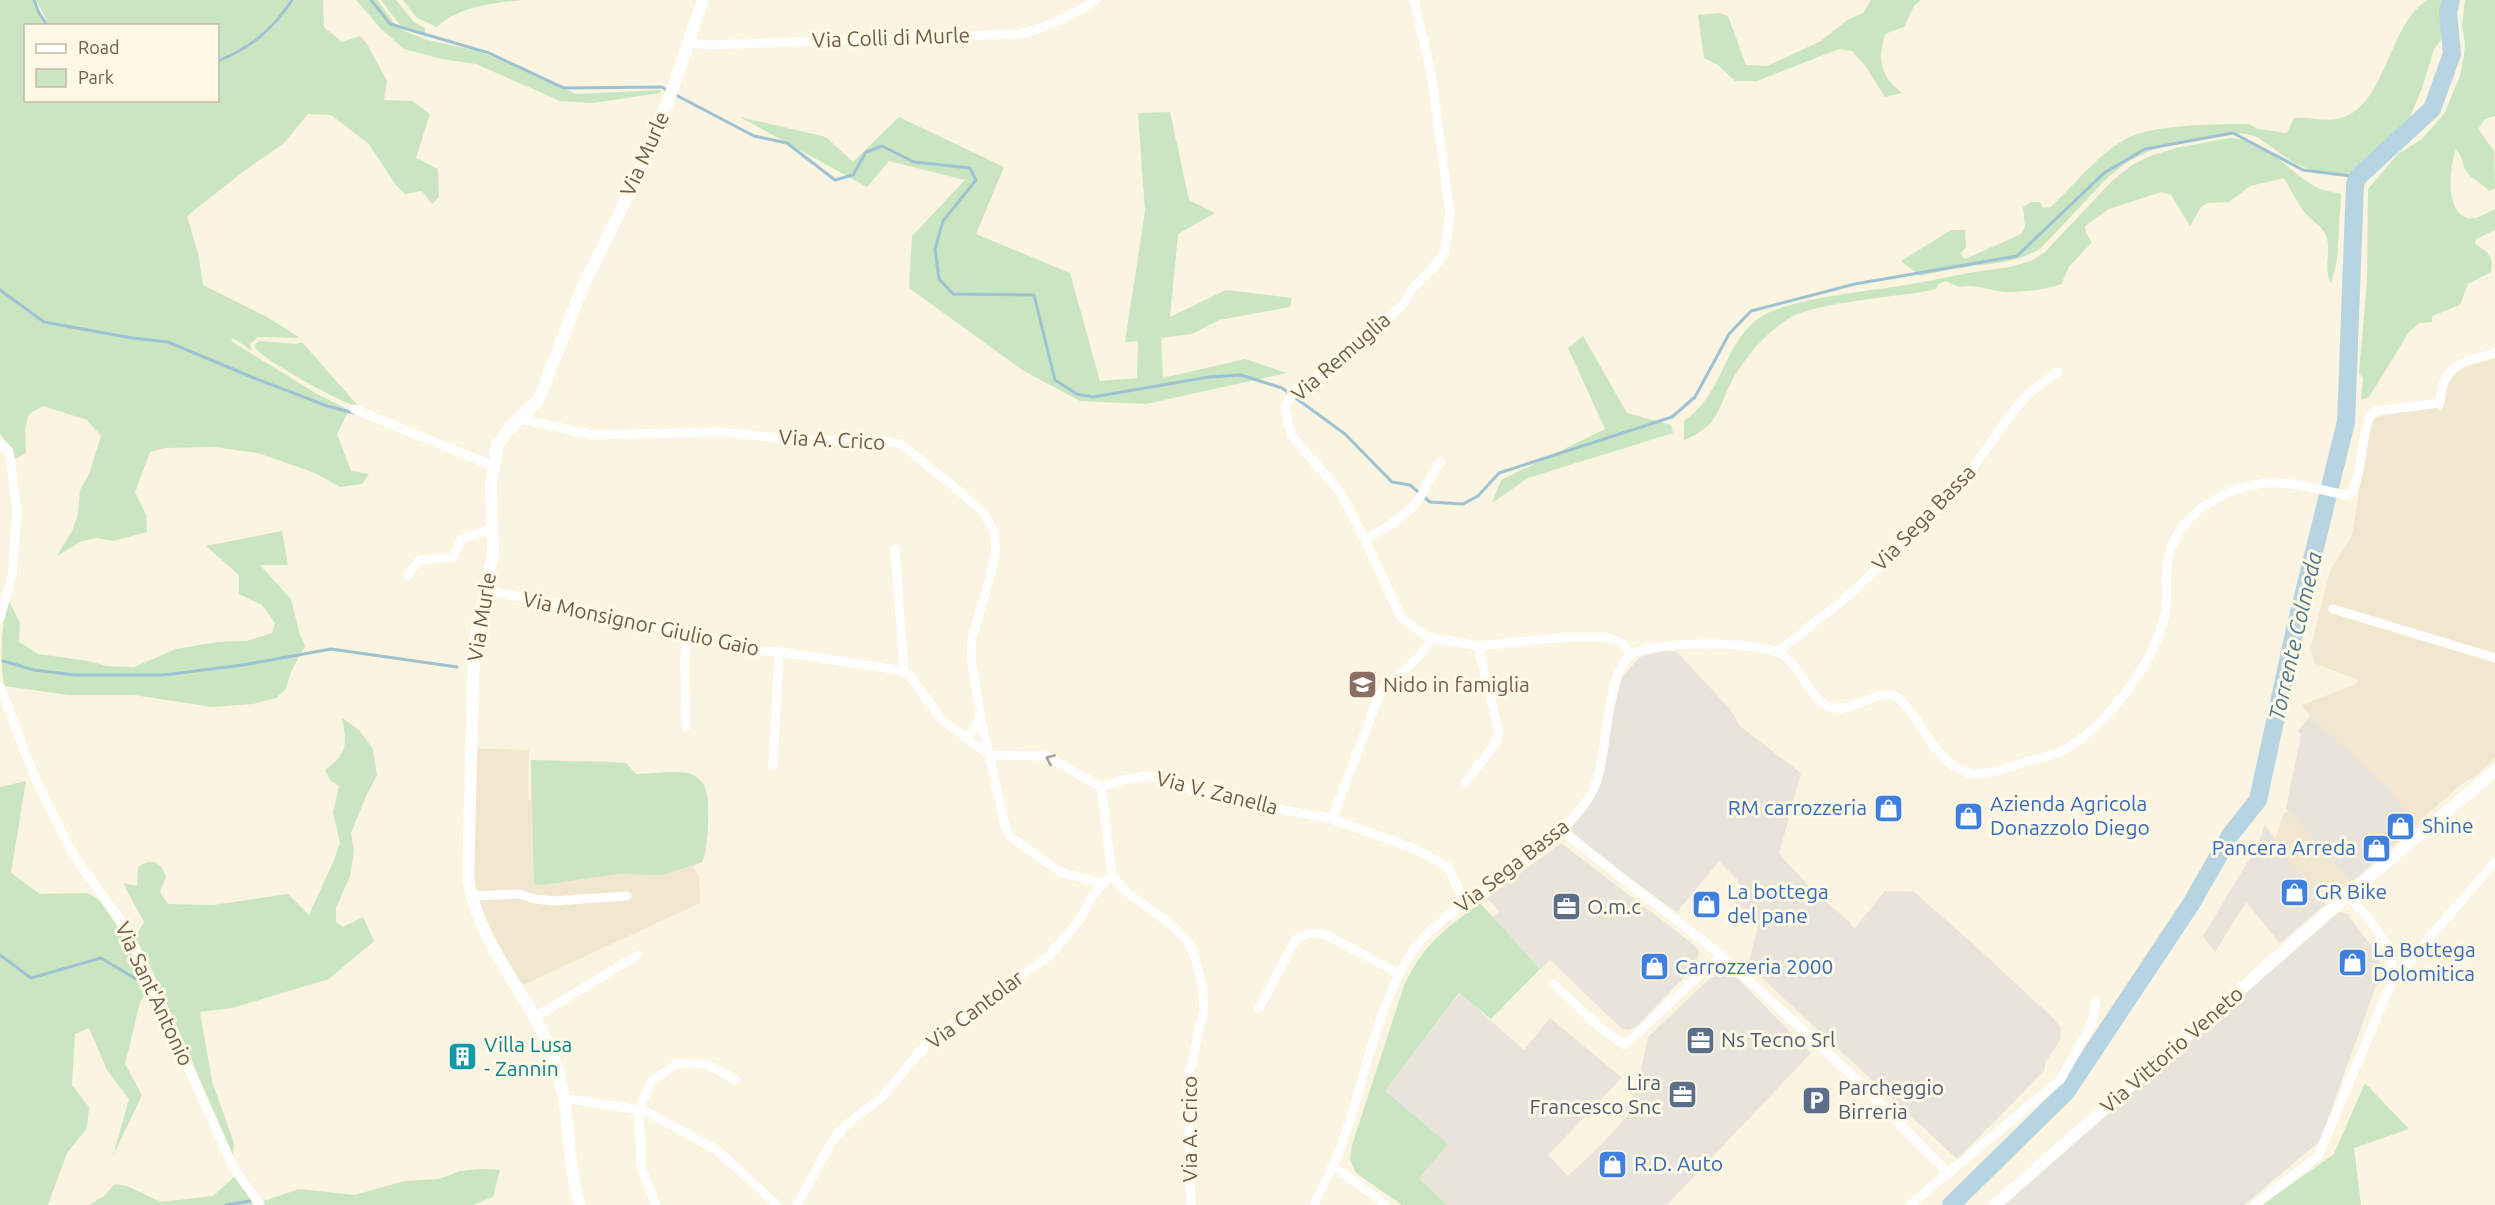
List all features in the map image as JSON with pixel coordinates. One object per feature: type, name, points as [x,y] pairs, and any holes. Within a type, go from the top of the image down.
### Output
[{"type":"main road","name":"Via Murle","points":[[580,1205],[564,1098],[556,1065],[535,1017],[521,992],[501,965],[471,896],[468,878],[474,645],[493,554],[491,483],[497,446],[508,429],[539,399],[583,286],[638,174],[669,99],[703,0]]},
{"type":"main road","name":"Via Vittorio Veneto","points":[[1995,1205],[2348,896],[2495,771]]},
{"type":"street","name":"Via Colli di Murle","points":[[685,53],[690,43],[709,45],[1020,34],[1078,13],[1096,0]]},
{"type":"street","name":"Via Remuglia","points":[[1414,0],[1431,73],[1450,214],[1445,250],[1439,261],[1415,286],[1401,306],[1332,368],[1295,390],[1287,402],[1285,414],[1291,435],[1341,493],[1401,617],[1417,630],[1432,638],[1478,646],[1567,637],[1604,637],[1622,643],[1631,655]]},
{"type":"street","points":[[1631,655],[1651,647],[1686,645],[1738,646],[1777,652],[1788,658],[1820,701],[1830,707],[1847,708],[1883,695],[1898,697],[1945,759],[1962,771],[1990,773],[2061,752],[2084,736],[2114,706],[2147,659],[2162,628],[2169,553],[2183,527],[2213,500],[2248,485],[2271,483],[2345,495],[2351,493],[2358,476],[2372,413],[2440,403],[2442,385],[2451,370],[2466,361],[2495,353]]},
{"type":"street","name":"Via Sega Bassa","points":[[1777,652],[1852,592],[1957,488],[1984,454],[2002,423],[2039,383],[2057,372]]},
{"type":"street","points":[[354,410],[493,466]]},
{"type":"street","name":"Via A. Crico","points":[[520,419],[593,435],[721,432],[796,440],[878,440],[901,444],[983,512],[994,531],[996,548],[972,638],[971,657],[989,754]]},
{"type":"street","points":[[0,443],[9,452],[17,511],[12,576],[0,618]]},
{"type":"street","points":[[1365,540],[1402,516],[1417,502],[1426,487],[1431,471],[1441,462]]},
{"type":"street","points":[[408,576],[419,560],[454,557],[461,539],[492,529]]},
{"type":"street","points":[[895,549],[904,671],[910,676],[935,713],[989,754],[1047,756],[1101,787],[1112,874]]},
{"type":"street","name":"Via Monsignor Giulio Gaio","points":[[485,590],[620,617],[746,650],[779,652],[904,671]]},
{"type":"street","points":[[2333,609],[2495,658]]},
{"type":"street","points":[[686,726],[687,635]]},
{"type":"street","points":[[1332,819],[1378,698],[1387,685],[1414,663],[1432,638]]},
{"type":"street","points":[[1465,783],[1495,744],[1499,733],[1478,646]]},
{"type":"street","points":[[773,766],[779,652]]},
{"type":"street","name":"Via Sega Bassa","points":[[1314,1205],[1342,1145],[1388,1001],[1413,951],[1429,932],[1562,831],[1585,803],[1596,786],[1615,683],[1624,663],[1631,655]]},
{"type":"street","name":"Via Sant'Antonio","points":[[0,686],[35,778],[72,853],[125,926],[233,1167],[260,1205]]},
{"type":"street","points":[[966,738],[973,731],[980,715]]},
{"type":"street","points":[[989,754],[1005,826],[1011,837],[1060,872],[1101,884]]},
{"type":"street","name":"Via V. Zanella","points":[[1101,787],[1122,780],[1149,776],[1159,777],[1200,794],[1332,819],[1415,849],[1448,867],[1466,903]]},
{"type":"street","points":[[1562,831],[1722,955],[1853,1076],[1949,1174]]},
{"type":"street","points":[[2392,981],[2495,862]]},
{"type":"street","name":"Via A. Crico","points":[[1112,874],[1122,889],[1171,924],[1188,942],[1198,971],[1204,1009],[1188,1079],[1191,1205]]},
{"type":"street","name":"Via Cantolar","points":[[797,1205],[827,1150],[843,1128],[883,1096],[915,1056],[938,1034],[1049,956],[1078,922],[1101,884],[1112,874]]},
{"type":"street","points":[[471,896],[519,894],[554,901],[627,896]]},
{"type":"street","points":[[2255,1205],[2318,1156],[2392,981],[2394,967],[2392,954],[2381,935],[2348,896]]},
{"type":"street","points":[[1259,1008],[1293,944],[1305,934],[1314,932],[1326,935],[1400,974]]},
{"type":"street","points":[[535,1017],[638,955]]},
{"type":"street","points":[[1553,984],[1604,1031],[1624,1045],[1722,955]]},
{"type":"street","points":[[1910,1205],[2061,1079],[2092,1023],[2096,1001]]},
{"type":"street","points":[[656,1205],[641,1167],[639,1110],[651,1082],[677,1063],[707,1064],[736,1080]]},
{"type":"street","points":[[564,1098],[645,1111],[717,1150],[777,1205]]},
{"type":"street","points":[[1332,1166],[1386,1205]]},
{"type":"shaded area","points":[[2495,358],[2495,758],[2462,784],[2280,943],[2246,902],[2215,952],[2203,936],[2270,834],[2275,838],[2284,813],[2288,811],[2286,808],[2300,741],[2298,731],[2310,716],[2302,705],[2356,684],[2358,680],[2314,663],[2311,647],[2330,571],[2352,536],[2367,442],[2374,419],[2383,415],[2435,407],[2442,412],[2449,382],[2456,373],[2466,367]]},
{"type":"shaded area","points":[[1662,651],[1676,651],[1730,709],[1741,727],[1801,773],[1779,854],[1817,894],[1850,922],[1854,929],[1885,891],[1913,891],[2054,1019],[2061,1029],[2060,1040],[2045,1063],[2045,1070],[1957,1159],[1748,965],[1759,922],[1733,901],[1743,888],[1719,861],[1677,912],[1627,877],[1571,831],[1571,827],[1594,796],[1603,775],[1612,716],[1622,677],[1640,657]]},
{"type":"shaded area","points":[[2310,716],[2388,788],[2417,825],[2354,880],[2350,880],[2286,808],[2300,741],[2298,731]]},
{"type":"shaded area","points":[[468,748],[529,750],[528,799],[531,800],[531,760],[626,763],[636,774],[688,773],[696,777],[704,784],[708,797],[706,854],[702,862],[693,867],[699,876],[700,903],[521,986],[475,917]]},
{"type":"shaded area","points":[[2265,825],[2275,838],[2273,841],[2326,904],[2280,943],[2246,902],[2215,952],[2203,936],[2257,846]]},
{"type":"shaded area","points":[[1561,843],[1693,944],[1699,951],[1697,964],[1636,1027],[1629,1030],[1622,1029],[1550,960],[1540,969],[1493,918],[1499,911],[1487,898]]},
{"type":"shaded area","points":[[2339,912],[2347,914],[2380,957],[2381,972],[2320,1141],[2244,1205],[2002,1205]]},
{"type":"shaded area","points":[[1721,971],[1733,974],[1811,1053],[1667,1205],[1447,1205],[1419,1178],[1385,1091],[1460,993],[1524,1050],[1550,1018],[1622,1078],[1548,1155],[1568,1176],[1605,1141],[1629,1114],[1622,1107],[1645,1082],[1640,1074],[1648,1037],[1708,980]]},
{"type":"green space","points":[[0,0],[33,0],[45,24],[24,24],[24,102],[219,102],[219,62],[252,45],[270,31],[293,0],[325,0],[323,1],[324,27],[342,42],[360,36],[367,44],[387,81],[384,100],[412,101],[430,114],[416,158],[438,169],[439,197],[432,204],[422,191],[405,194],[395,184],[369,144],[331,115],[308,114],[283,144],[187,216],[198,253],[203,285],[267,317],[300,338],[258,337],[250,344],[252,351],[233,338],[231,341],[317,394],[349,410],[337,434],[351,471],[369,474],[362,484],[340,487],[315,473],[258,453],[214,447],[165,448],[150,452],[135,492],[146,515],[147,532],[113,541],[97,538],[82,541],[57,556],[72,531],[78,514],[80,490],[89,474],[101,436],[87,420],[43,406],[29,414],[25,429],[26,453],[15,459],[12,449],[0,434]]},
{"type":"green space","points":[[36,0],[290,0],[283,11],[259,36],[219,58],[219,24],[48,24]]},
{"type":"green space","points":[[356,0],[377,0],[398,28],[424,39],[477,51],[504,61],[576,94],[661,90],[660,93],[593,103],[560,101],[476,64],[442,59],[404,49],[380,28]]},
{"type":"green space","points":[[381,0],[396,0],[414,22],[425,28],[425,35],[400,25]]},
{"type":"green space","points":[[403,0],[524,0],[490,4],[466,10],[445,20],[437,27],[417,18]]},
{"type":"green space","points":[[1871,0],[1921,0],[1914,6],[1904,27],[1886,34],[1883,41],[1881,62],[1885,74],[1902,93],[1885,97],[1866,67],[1852,51],[1839,49],[1757,81],[1735,81],[1718,65],[1704,58],[1698,15],[1719,13],[1728,16],[1746,65],[1767,66],[1821,41],[1846,21],[1863,13]]},
{"type":"green space","points":[[2428,0],[2453,0],[2453,25],[2434,49],[2410,117],[2390,144],[2390,152],[2362,177],[2311,170],[2294,163],[2257,137],[2246,134],[2230,133],[2175,143],[2149,151],[2129,161],[2108,177],[2041,248],[2024,257],[1920,276],[1901,261],[1951,230],[1965,230],[1966,247],[1960,254],[1965,259],[2021,234],[2025,227],[2023,207],[2031,202],[2040,202],[2043,208],[2051,207],[2105,153],[2138,134],[2186,126],[2236,124],[2249,124],[2258,129],[2287,133],[2294,118],[2329,120],[2341,118],[2356,110],[2368,97],[2404,26],[2415,11]]},
{"type":"green space","points":[[2465,0],[2495,0],[2495,116],[2485,119],[2478,129],[2494,151],[2495,188],[2489,191],[2468,174],[2456,149],[2452,166],[2451,188],[2455,207],[2460,214],[2468,218],[2479,217],[2495,209],[2495,230],[2476,239],[2475,244],[2491,258],[2491,272],[2468,284],[2460,305],[2432,316],[2432,322],[2419,323],[2409,332],[2369,397],[2361,400],[2363,378],[2359,373],[2367,282],[2368,189],[2398,154],[2422,139],[2444,114],[2460,76],[2464,56],[2465,43],[2462,26]]},
{"type":"green space","points":[[1170,112],[1189,200],[1215,213],[1178,234],[1170,317],[1226,290],[1292,298],[1290,307],[1219,320],[1192,334],[1161,338],[1163,378],[1245,359],[1287,373],[1146,404],[1080,401],[1024,371],[909,288],[912,236],[965,180],[889,161],[867,187],[740,117],[826,137],[853,162],[899,117],[1004,167],[976,234],[1070,273],[1100,381],[1137,378],[1138,341],[1125,342],[1145,211],[1138,113]]},
{"type":"green space","points":[[2230,138],[2245,140],[2257,145],[2306,181],[2321,189],[2341,194],[2337,260],[2331,284],[2328,272],[2327,238],[2321,228],[2303,210],[2284,178],[2250,186],[2229,202],[2207,203],[2201,207],[2190,226],[2171,195],[2161,192],[2109,209],[2085,226],[2086,233],[2092,242],[2069,267],[2061,284],[2048,288],[2006,292],[1977,287],[1959,287],[1946,281],[1938,284],[1936,289],[1833,305],[1799,313],[1780,324],[1758,344],[1735,375],[1712,421],[1705,428],[1684,440],[1684,421],[1707,398],[1744,332],[1767,313],[1827,297],[2010,267],[2031,261],[2045,252],[2112,181],[2132,165],[2150,156],[2176,148]]},
{"type":"green space","points":[[1583,336],[1627,413],[1671,425],[1673,433],[1528,478],[1492,503],[1501,480],[1605,429],[1568,348]]},
{"type":"green space","points":[[260,341],[297,344],[302,342],[359,407],[321,390],[271,361],[255,347],[255,344]]},
{"type":"green space","points":[[282,531],[288,565],[260,565],[291,599],[305,646],[291,672],[285,690],[276,698],[253,704],[212,707],[134,695],[69,695],[4,686],[2,642],[8,599],[20,623],[19,642],[38,654],[107,666],[134,667],[176,649],[217,642],[247,641],[272,633],[275,623],[262,605],[239,594],[239,575],[206,546]]},
{"type":"green space","points":[[342,718],[359,730],[373,749],[377,775],[351,833],[354,851],[350,876],[336,908],[336,922],[343,927],[363,917],[374,941],[329,979],[232,1008],[200,1012],[212,1081],[234,1143],[233,1155],[149,963],[135,938],[144,922],[123,883],[137,886],[138,867],[152,862],[162,868],[166,877],[160,892],[168,904],[213,905],[288,894],[309,915],[340,843],[333,813],[339,786],[330,780],[325,770],[338,758],[344,747],[345,735]]},
{"type":"green space","points":[[531,760],[626,763],[636,774],[676,772],[694,776],[703,784],[707,799],[707,835],[702,862],[662,875],[618,874],[542,885],[534,884]]},
{"type":"green space","points":[[26,781],[11,873],[40,894],[88,893],[100,901],[125,938],[148,990],[140,1002],[125,1064],[142,1095],[113,1156],[129,1099],[107,1070],[89,1028],[75,1034],[72,1085],[89,1107],[87,1128],[67,1153],[48,1205],[0,1205],[0,787]]},
{"type":"green space","points":[[1480,903],[1540,969],[1491,1019],[1459,993],[1385,1091],[1448,1144],[1419,1178],[1447,1205],[1402,1205],[1356,1173],[1350,1160],[1352,1145],[1405,983],[1428,947]]},
{"type":"green space","points":[[2365,1083],[2409,1129],[2354,1148],[2361,1205],[2262,1205],[2334,1154]]},
{"type":"green space","points":[[500,1170],[493,1197],[473,1205],[265,1205],[261,1202],[299,1189],[355,1195],[404,1181],[439,1179],[460,1171]]},
{"type":"green space","points":[[235,1176],[254,1205],[89,1205],[104,1196],[115,1184],[127,1186],[161,1202],[213,1196]]},
{"type":"waterway","points":[[34,0],[47,24]]},
{"type":"waterway","points":[[219,61],[241,50],[269,29],[292,0]]},
{"type":"waterway","points":[[371,0],[390,24],[489,53],[564,88],[662,87],[668,91]]},
{"type":"waterway","name":"Torrente Colmeda","points":[[1951,1205],[2066,1092],[2191,904],[2231,834],[2258,800],[2295,629],[2346,422],[2355,184],[2358,177],[2432,109],[2452,54],[2448,12],[2451,0]]},
{"type":"waterway","points":[[674,94],[754,136],[787,143],[835,180],[853,175],[866,152],[882,146],[914,162],[970,168],[976,180],[943,221],[935,249],[939,279],[953,294],[1034,295],[1055,380],[1077,394],[1093,397],[1209,377],[1241,375],[1282,388],[1345,434],[1392,482],[1410,485],[1430,502],[1463,504],[1478,496],[1499,473],[1672,417],[1695,397],[1729,334],[1751,311],[1855,284],[2017,256],[2104,173],[2145,149],[2233,133],[2303,170],[2358,177]]},
{"type":"waterway","points":[[0,290],[44,322],[168,342],[327,406],[354,413]]},
{"type":"waterway","points":[[3,661],[34,670],[75,675],[164,675],[243,665],[331,649],[457,667]]},
{"type":"waterway","points":[[0,955],[31,978],[101,958],[146,985]]},
{"type":"waterway","points":[[226,1205],[250,1201]]},
{"type":"place","name":"Nido in famiglia","points":[[1362,685]]},
{"type":"place","name":"RM carrozzeria","points":[[1888,808]]},
{"type":"place","name":"Azienda Agricola Donazzolo Diego","points":[[1969,816]]},
{"type":"place","name":"Shine","points":[[2401,826]]},
{"type":"place","name":"Pancera Arreda","points":[[2377,848]]},
{"type":"place","name":"GR Bike","points":[[2294,892]]},
{"type":"place","name":"La bottega del pane","points":[[1706,904]]},
{"type":"place","name":"O.m.c","points":[[1566,907]]},
{"type":"place","name":"La Bottega Dolomitica","points":[[2352,962]]},
{"type":"place","name":"Carrozzeria 2000","points":[[1654,967]]},
{"type":"place","name":"Ns Tecno Srl","points":[[1700,1040]]},
{"type":"place","name":"Villa Lusa - Zannin","points":[[463,1057]]},
{"type":"place","name":"Lira Francesco Snc","points":[[1682,1095]]},
{"type":"place","name":"Parcheggio Birreria","points":[[1817,1100]]},
{"type":"place","name":"R.D. Auto","points":[[1613,1164]]}]
